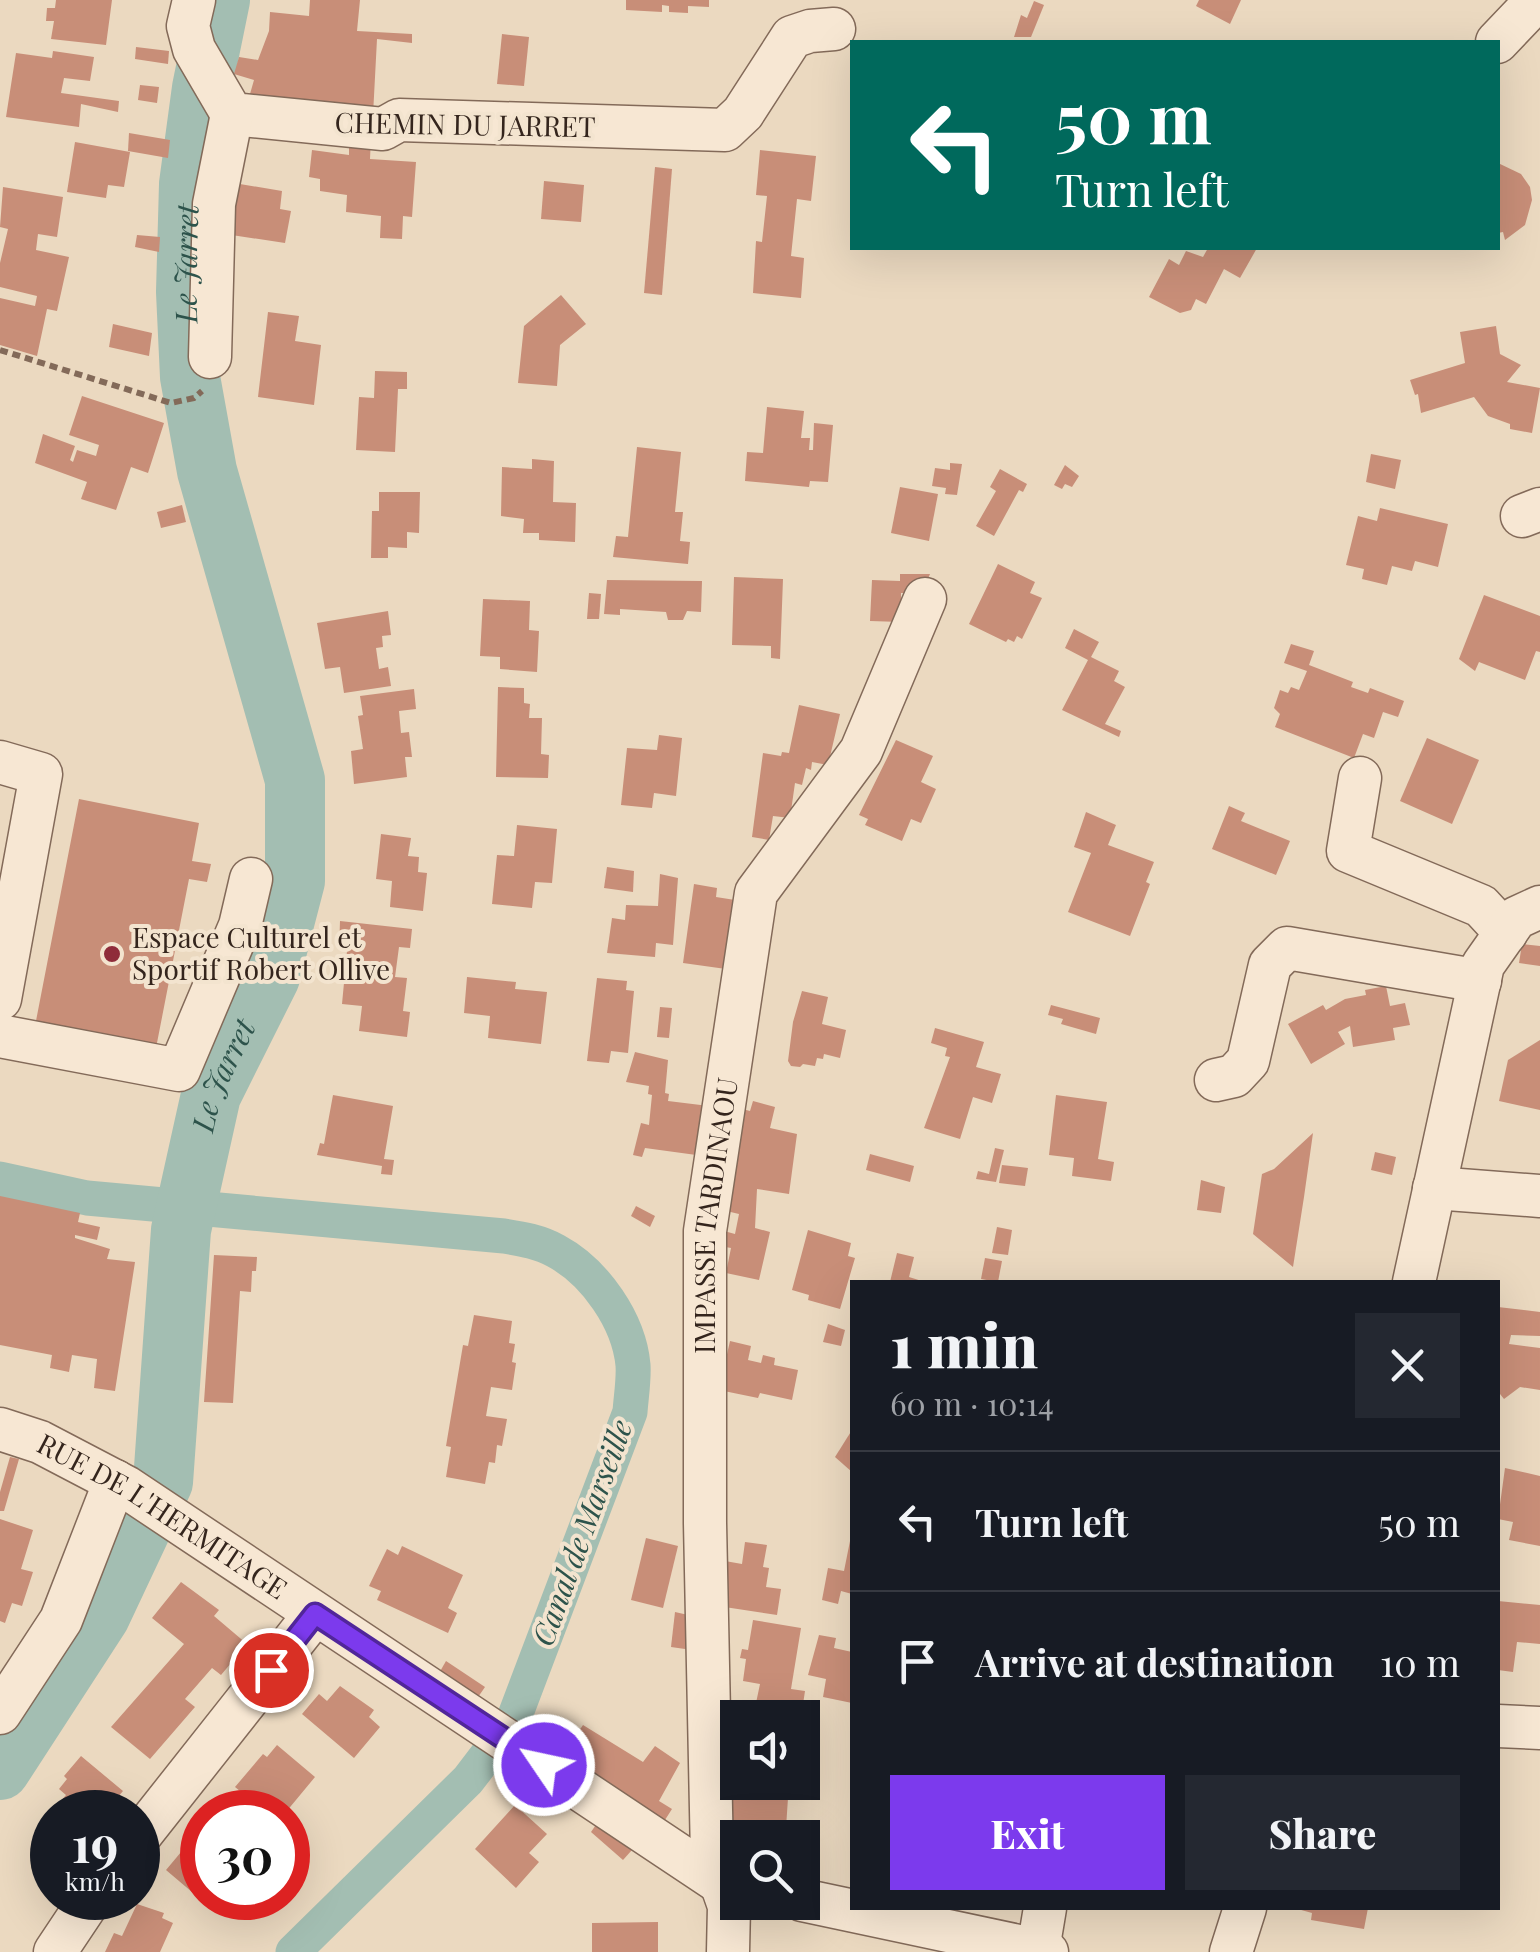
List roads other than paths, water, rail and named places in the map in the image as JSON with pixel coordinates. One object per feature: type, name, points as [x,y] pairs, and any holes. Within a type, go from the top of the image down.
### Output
[{"type":"street","points":[[194,0],[188,26],[214,82],[210,357]]},
{"type":"street","points":[[1499,40],[1536,0]]},
{"type":"street","name":"CHEMIN DU JARRET","points":[[214,82],[383,129],[399,120],[725,130],[743,113],[792,36],[834,29]]},
{"type":"street","name":"IMPASSE TARDINAOU","points":[[720,1870],[712,1856],[708,1706],[705,1231],[756,892],[861,752],[925,598]]},
{"type":"street","points":[[0,762],[41,774],[0,999]]},
{"type":"street","points":[[1360,778],[1348,850],[1481,906],[1490,960]]},
{"type":"street","points":[[0,1036],[179,1070],[240,926],[251,879]]},
{"type":"street","points":[[1414,1280],[1490,960],[1516,918],[1540,907]]},
{"type":"street","points":[[1216,1080],[1234,1076],[1248,1062],[1270,965],[1287,948],[1490,960]]},
{"type":"street","points":[[1434,1188],[1540,1196]]},
{"type":"street","name":"RUE DE L'HERMITAGE","points":[[0,1429],[40,1442],[120,1484],[720,1879]]},
{"type":"street","points":[[0,1713],[61,1620],[120,1484]]},
{"type":"street","points":[[160,1810],[315,1614]]},
{"type":"street","points":[[1500,1726],[1540,1728]]},
{"type":"street","points":[[820,1904],[1042,1951],[1045,1910]]},
{"type":"street","points":[[1231,1952],[1244,1910]]},
{"type":"street","points":[[55,1952],[76,1920]]},
{"type":"street","name":"IMPASSE TARDINAOU","points":[[728,1952],[729,1920]]},
{"type":"waterway","name":"Le Jarret","points":[[0,1770],[100,1616],[163,1482],[181,1230],[211,1095],[270,977],[295,881],[295,780],[207,471],[190,377],[186,292],[189,184],[202,88],[220,0]]},
{"type":"waterway","name":"Canal de Marseille","points":[[0,1179],[87,1198],[531,1241],[556,1251],[584,1271],[608,1299],[625,1332],[633,1365],[630,1412],[513,1721],[468,1780],[293,1952]]},
{"type":"place","name":"Espace Culturel et Sportif Robert Ollive","points":[[112,954]]}]
